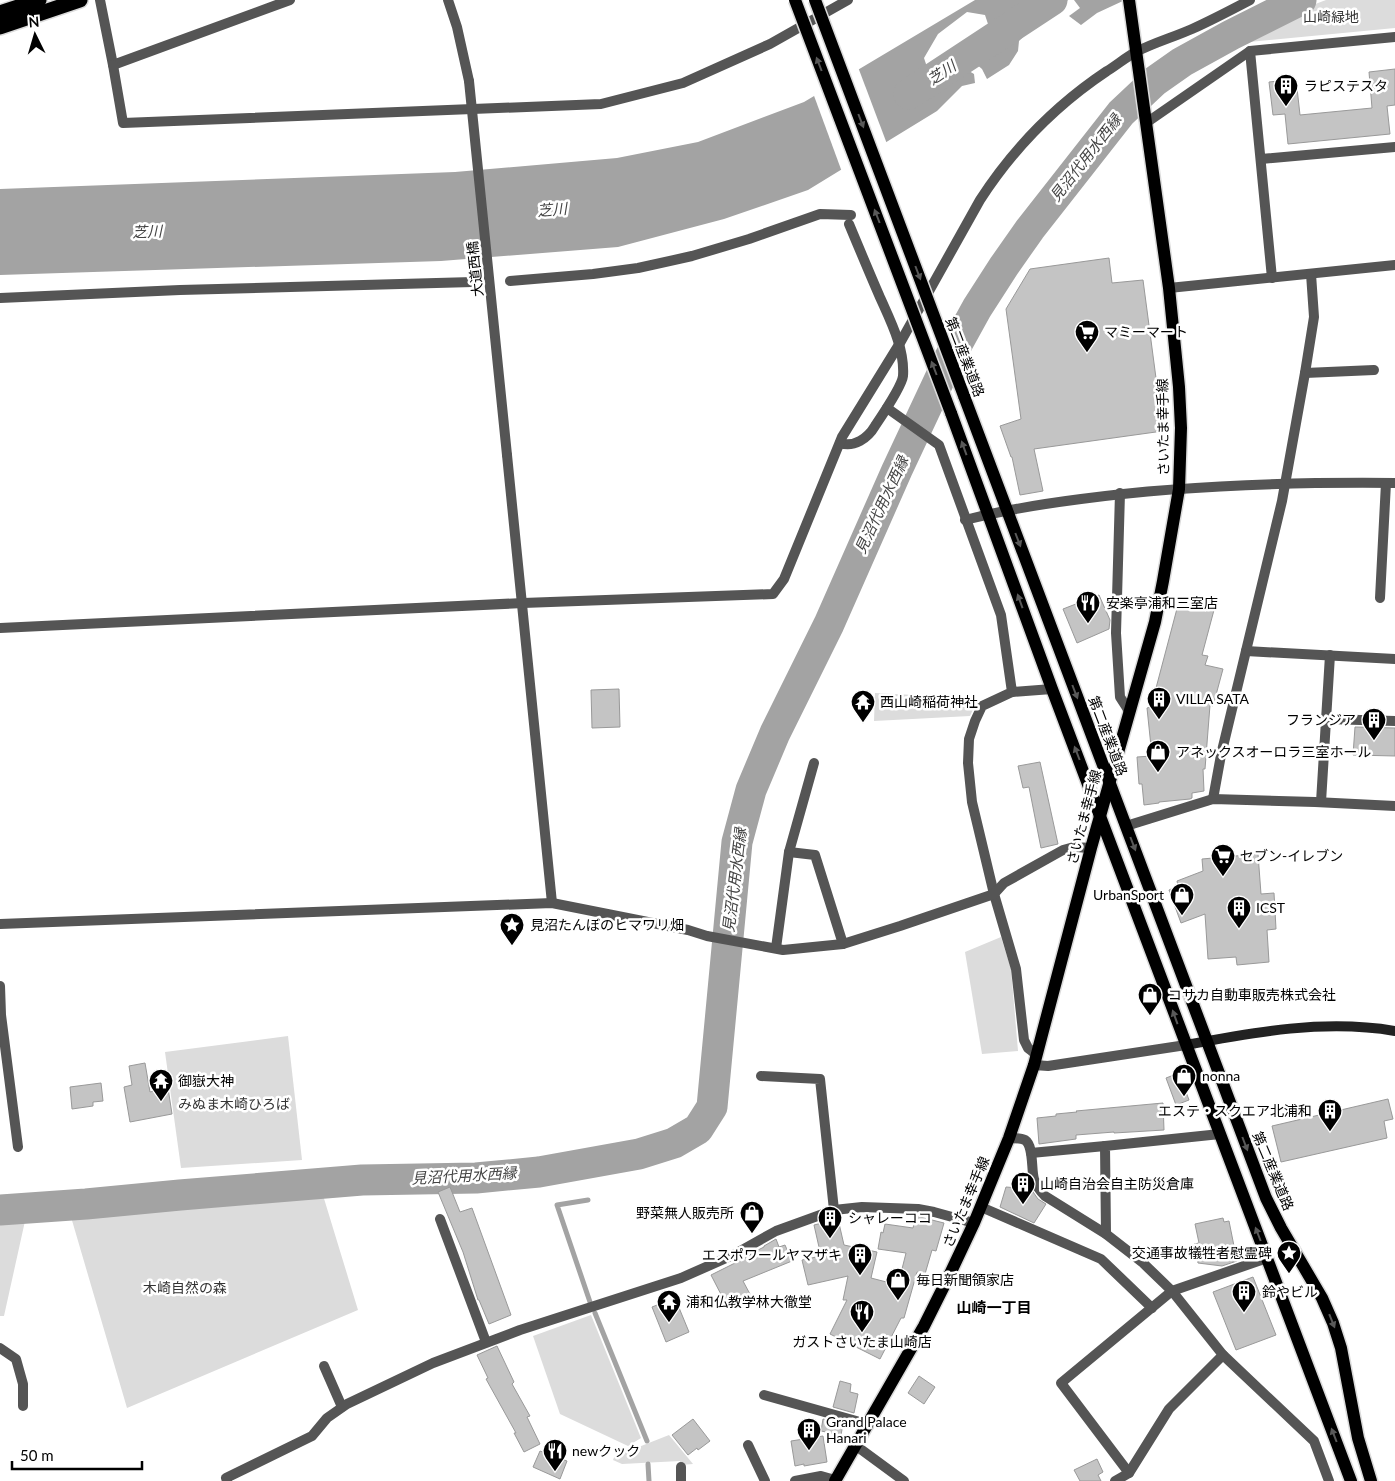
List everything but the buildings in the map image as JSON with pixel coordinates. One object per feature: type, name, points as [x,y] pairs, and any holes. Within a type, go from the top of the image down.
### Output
[{"type":"highway","points":[[0,13],[39,0]]},
{"type":"highway","points":[[0,27],[80,0]]},
{"type":"main road","points":[[795,0],[951,413],[1052,689],[1351,1481]]},
{"type":"main road","name":"第二産業道路","points":[[815,0],[1266,1198],[1281,1228],[1322,1298],[1333,1323],[1341,1348],[1358,1438],[1371,1481]]},
{"type":"main road","name":"さいたま幸手線","points":[[835,1481],[924,1326],[974,1223],[1009,1138],[1036,1060],[1091,848],[1155,622],[1179,489],[1180,412],[1169,288],[1129,0]]},
{"type":"street","points":[[100,0],[123,123],[601,104],[683,82],[770,44],[848,0]]},
{"type":"street","points":[[113,65],[290,0]]},
{"type":"street","name":"大道西橋","points":[[448,0],[457,27],[469,81],[552,903]]},
{"type":"street","points":[[0,628],[523,603],[773,594],[784,579],[840,443],[900,342],[980,200],[1013,154],[1070,98],[1136,52],[1194,28],[1250,0]]},
{"type":"street","points":[[1145,117],[1250,51],[1395,36]]},
{"type":"street","points":[[1250,51],[1272,278]]},
{"type":"street","points":[[1261,159],[1395,147]]},
{"type":"street","points":[[510,281],[638,268],[692,256],[749,239],[820,214],[850,220],[900,342],[903,377],[887,408],[871,432],[864,439],[852,444],[840,443]]},
{"type":"street","points":[[1169,288],[1395,265]]},
{"type":"street","points":[[1213,800],[1221,755],[1285,483],[1314,317],[1311,274]]},
{"type":"street","points":[[0,298],[180,290],[473,282]]},
{"type":"street","points":[[1305,373],[1374,370]]},
{"type":"street","points":[[887,408],[939,445],[1001,616],[1012,692]]},
{"type":"street","points":[[965,520],[1006,510],[1120,494],[1285,483],[1391,483],[1380,598]]},
{"type":"street","points":[[1120,494],[1116,633],[1120,698],[1129,712]]},
{"type":"street","points":[[1246,651],[1395,659]]},
{"type":"street","points":[[1321,802],[1330,655]]},
{"type":"street","points":[[1052,689],[1012,692],[982,706],[974,721],[969,739],[968,763],[972,802],[994,894],[1016,969],[1024,1040],[1036,1060],[1048,1066],[1267,1032],[1345,1025],[1395,1031]]},
{"type":"street","points":[[1326,719],[1395,721]]},
{"type":"street","points":[[776,948],[789,852],[814,763]]},
{"type":"street","points":[[1126,826],[1213,800],[1321,802],[1395,806]]},
{"type":"street","points":[[0,924],[552,903],[688,930],[714,938],[783,950],[843,944],[900,926],[994,894],[1004,883],[1063,850],[1074,847],[1091,848]]},
{"type":"street","points":[[789,852],[815,856],[843,944]]},
{"type":"street","points":[[0,986],[1,1015],[18,1147]]},
{"type":"street","points":[[761,1076],[820,1079],[834,1210]]},
{"type":"street","points":[[1031,1153],[1220,1134]]},
{"type":"street","points":[[1009,1138],[1025,1140],[1028,1143],[1031,1153],[1033,1178],[1037,1187],[1045,1196],[1106,1234],[1142,1262],[1172,1291],[1223,1355],[1314,1441],[1329,1481]]},
{"type":"street","points":[[1105,1146],[1106,1234]]},
{"type":"street","points":[[224,1480],[312,1436],[327,1418],[342,1407],[434,1363],[486,1342],[681,1278],[733,1255],[776,1231],[834,1210],[862,1207],[918,1209],[974,1223]]},
{"type":"street","points":[[981,1207],[1101,1259],[1152,1308]]},
{"type":"street","points":[[440,1219],[486,1342]]},
{"type":"street","points":[[1129,1473],[1061,1383],[1172,1291],[1267,1258]]},
{"type":"street","points":[[0,1348],[16,1360],[22,1384],[22,1406]]},
{"type":"street","points":[[1115,1481],[1129,1473],[1169,1409],[1223,1355]]},
{"type":"street","points":[[324,1366],[342,1407]]},
{"type":"street","points":[[764,1395],[867,1424]]},
{"type":"street","points":[[748,1445],[765,1481]]},
{"type":"street","points":[[855,1445],[904,1481]]},
{"type":"street","points":[[681,1467],[681,1481]]},
{"type":"street","points":[[795,1481],[821,1476],[835,1481]]},
{"type":"green space","name":"山崎緑地","points":[[1326,0],[1395,0],[1395,28],[1249,42],[1248,37],[1302,9]]},
{"type":"green space","points":[[875,693],[934,696],[975,705],[970,716],[874,721]]},
{"type":"green space","points":[[1001,937],[1011,969],[1018,1051],[982,1054],[965,952]]},
{"type":"green space","name":"みぬま木崎ひろば","points":[[288,1036],[302,1160],[181,1168],[165,1052]]},
{"type":"green space","name":"木崎自然の森","points":[[322,1192],[358,1310],[127,1408],[71,1217],[25,1221],[4,1316],[0,1316],[0,1215],[203,1198]]},
{"type":"green space","points":[[591,1315],[641,1438],[628,1446],[560,1414],[533,1336]]},
{"type":"green space","points":[[669,1435],[693,1464],[680,1465],[680,1461],[622,1464],[613,1460],[618,1448],[626,1452]]},
{"type":"water","points":[[975,0],[1068,0],[1036,24],[1019,41],[1018,51],[1009,65],[987,79],[982,69],[975,63],[964,68],[974,74],[975,83],[962,86],[937,111],[808,190],[724,219],[618,247],[441,261],[0,275],[0,189],[455,172],[617,158],[698,142],[804,102]],"holes":[[[967,12],[985,15],[988,24],[986,35],[949,74],[940,67],[927,67],[924,58],[938,34]]]},
{"type":"water","points":[[1074,0],[1125,0],[1097,13],[1081,25],[1069,16],[1080,8]]},
{"type":"pier","points":[[858,67],[887,144],[842,172],[813,93]]},
{"type":"waterway","name":"芝川","points":[[909,94],[1052,0]]},
{"type":"waterway","name":"見沼代用水西縁","points":[[0,1210],[362,1180],[476,1178],[539,1172],[639,1154],[674,1143],[698,1129],[712,1107],[737,842],[751,790],[775,733],[829,624],[897,470],[950,357],[977,308],[1004,266],[1030,229],[1121,113],[1155,81],[1182,62],[1301,0]]},
{"type":"waterway","points":[[588,1200],[557,1205],[590,1302]]},
{"type":"waterway","points":[[595,1313],[647,1441]]},
{"type":"waterway","points":[[648,1464],[649,1481]]},
{"type":"place","name":"ラピステスタ","points":[[1286,107]]},
{"type":"place","name":"マミーマート","points":[[1087,353]]},
{"type":"place","name":"安楽亭浦和三室店","points":[[1088,624]]},
{"type":"place","name":"VILLA SATA","points":[[1159,720]]},
{"type":"place","name":"西山崎稲荷神社","points":[[863,723]]},
{"type":"place","name":"フランジア","points":[[1374,741]]},
{"type":"place","name":"アネックスオーロラ三室ホール","points":[[1158,773]]},
{"type":"place","name":"セブン-イレブン","points":[[1223,877]]},
{"type":"place","name":"UrbanSport","points":[[1182,916]]},
{"type":"place","name":"ICST","points":[[1239,929]]},
{"type":"place","name":"見沼たんぼのヒマワリ畑","points":[[512,946]]},
{"type":"place","name":"コサカ自動車販売株式会社","points":[[1150,1016]]},
{"type":"place","name":"nonna","points":[[1184,1097]]},
{"type":"place","name":"御嶽大神","points":[[161,1102]]},
{"type":"place","name":"エステ・スクエア北浦和","points":[[1330,1132]]},
{"type":"place","name":"山崎自治会自主防災倉庫","points":[[1023,1205]]},
{"type":"place","name":"野菜無人販売所","points":[[752,1234]]},
{"type":"place","name":"シャレーココ","points":[[830,1239]]},
{"type":"place","name":"交通事故犠牲者慰霊碑","points":[[1289,1274]]},
{"type":"place","name":"エスポワールヤマザキ","points":[[860,1276]]},
{"type":"place","name":"毎日新聞領家店","points":[[898,1301]]},
{"type":"place","name":"鈴やビル","points":[[1244,1313]]},
{"type":"place","name":"浦和仏教学林大徹堂","points":[[669,1323]]},
{"type":"place","name":"ガストさいたま山崎店","points":[[862,1333]]},
{"type":"place","name":"Grand Palace Hanari","points":[[809,1451]]},
{"type":"place","name":"newクック","points":[[555,1472]]},
{"type":"district","name":"山崎一丁目","points":[[994,1308]]}]
